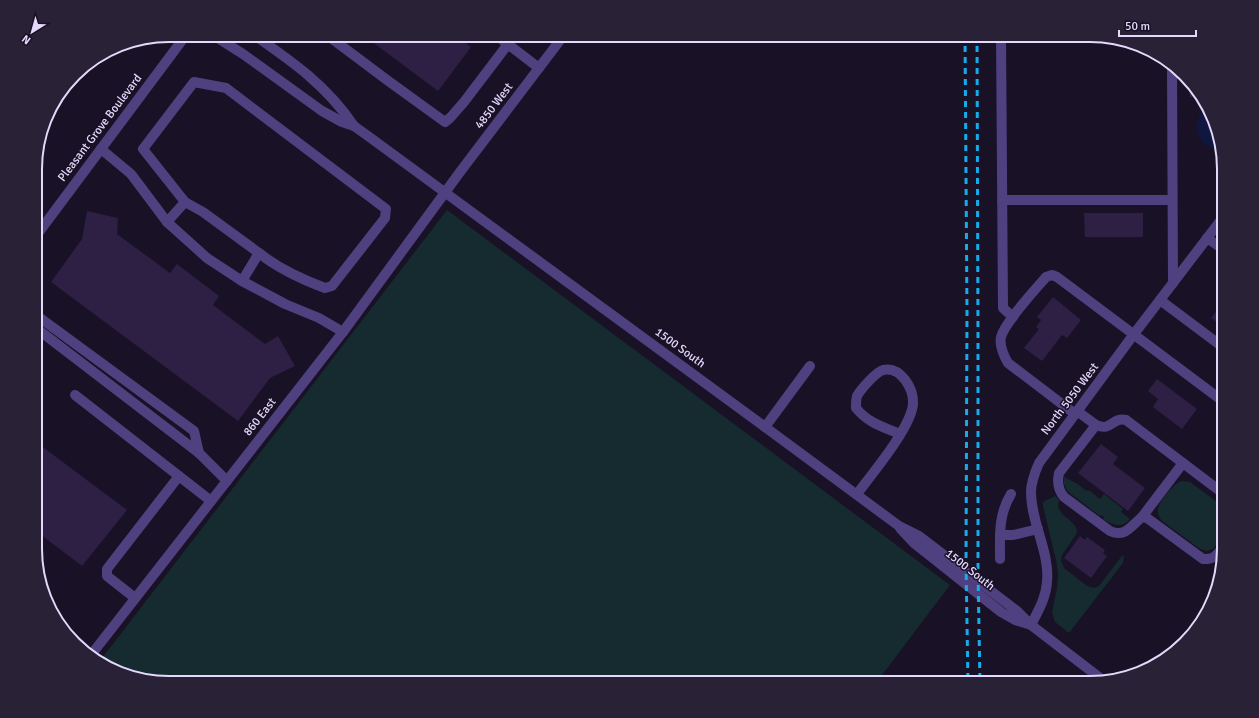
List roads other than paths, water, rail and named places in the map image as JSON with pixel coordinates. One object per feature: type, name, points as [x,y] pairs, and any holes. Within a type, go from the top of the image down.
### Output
[{"type":"street","name":"Pleasant Grove Boulevard","points":[[42,228],[181,42]]},
{"type":"street","points":[[223,42],[243,54],[322,111],[342,122],[354,126]]},
{"type":"street","points":[[263,42],[319,84],[337,103],[354,126],[445,193]]},
{"type":"street","points":[[336,42],[445,122],[464,102],[508,44]]},
{"type":"street","points":[[505,42],[539,68]]},
{"type":"street","name":"4850 West","points":[[445,193],[559,42]]},
{"type":"street","points":[[1001,42],[1003,308],[1013,317]]},
{"type":"street","points":[[1172,72],[1173,283]]},
{"type":"street","points":[[194,82],[226,88],[386,209],[385,218],[332,286],[325,288],[300,279],[273,264],[259,253],[203,212],[185,202],[143,149],[194,82]]},
{"type":"street","points":[[101,149],[131,174],[167,222],[207,258],[242,281],[285,304],[319,318],[343,332]]},
{"type":"street","name":"860 East","points":[[94,652],[343,332],[445,193]]},
{"type":"street","name":"1500 South","points":[[445,193],[857,494],[899,526],[914,543],[1001,612],[1015,620],[1031,625],[1097,676]]},
{"type":"street","points":[[1002,200],[1172,200]]},
{"type":"street","points":[[167,222],[185,202]]},
{"type":"street","name":"North 5050 West","points":[[1031,625],[1041,607],[1048,582],[1031,492],[1033,479],[1039,463],[1134,334],[1217,225]]},
{"type":"street","points":[[1207,238],[1217,245]]},
{"type":"street","points":[[242,281],[259,253]]},
{"type":"street","points":[[1217,397],[1057,277],[1052,275],[1046,277],[1013,317],[1001,337],[1003,355],[1008,363],[1076,413],[1101,427],[1107,427],[1120,418],[1126,420],[1217,489]]},
{"type":"street","points":[[1160,300],[1217,343]]},
{"type":"street","points":[[42,319],[194,431],[198,453]]},
{"type":"street","points":[[42,333],[198,453],[227,481]]},
{"type":"street","points":[[765,427],[810,366]]},
{"type":"street","points":[[857,494],[900,434],[913,405],[909,385],[900,374],[892,370],[883,370],[875,374],[857,397],[856,408],[871,422],[900,434]]},
{"type":"street","points":[[75,394],[211,501]]},
{"type":"street","points":[[1096,425],[1059,473],[1057,481],[1061,493],[1116,534],[1126,531],[1142,517],[1183,463]]},
{"type":"street","points":[[135,598],[107,576],[106,569],[179,476]]},
{"type":"street","points":[[1000,559],[1002,514],[1011,494]]},
{"type":"street","points":[[1142,517],[1147,518],[1203,560],[1210,560],[1217,555]]},
{"type":"street","points":[[1000,535],[1013,535],[1038,529]]},
{"type":"railway","points":[[965,42],[967,313],[966,564],[968,676]]},
{"type":"railway","points":[[977,42],[978,573],[980,676]]}]
